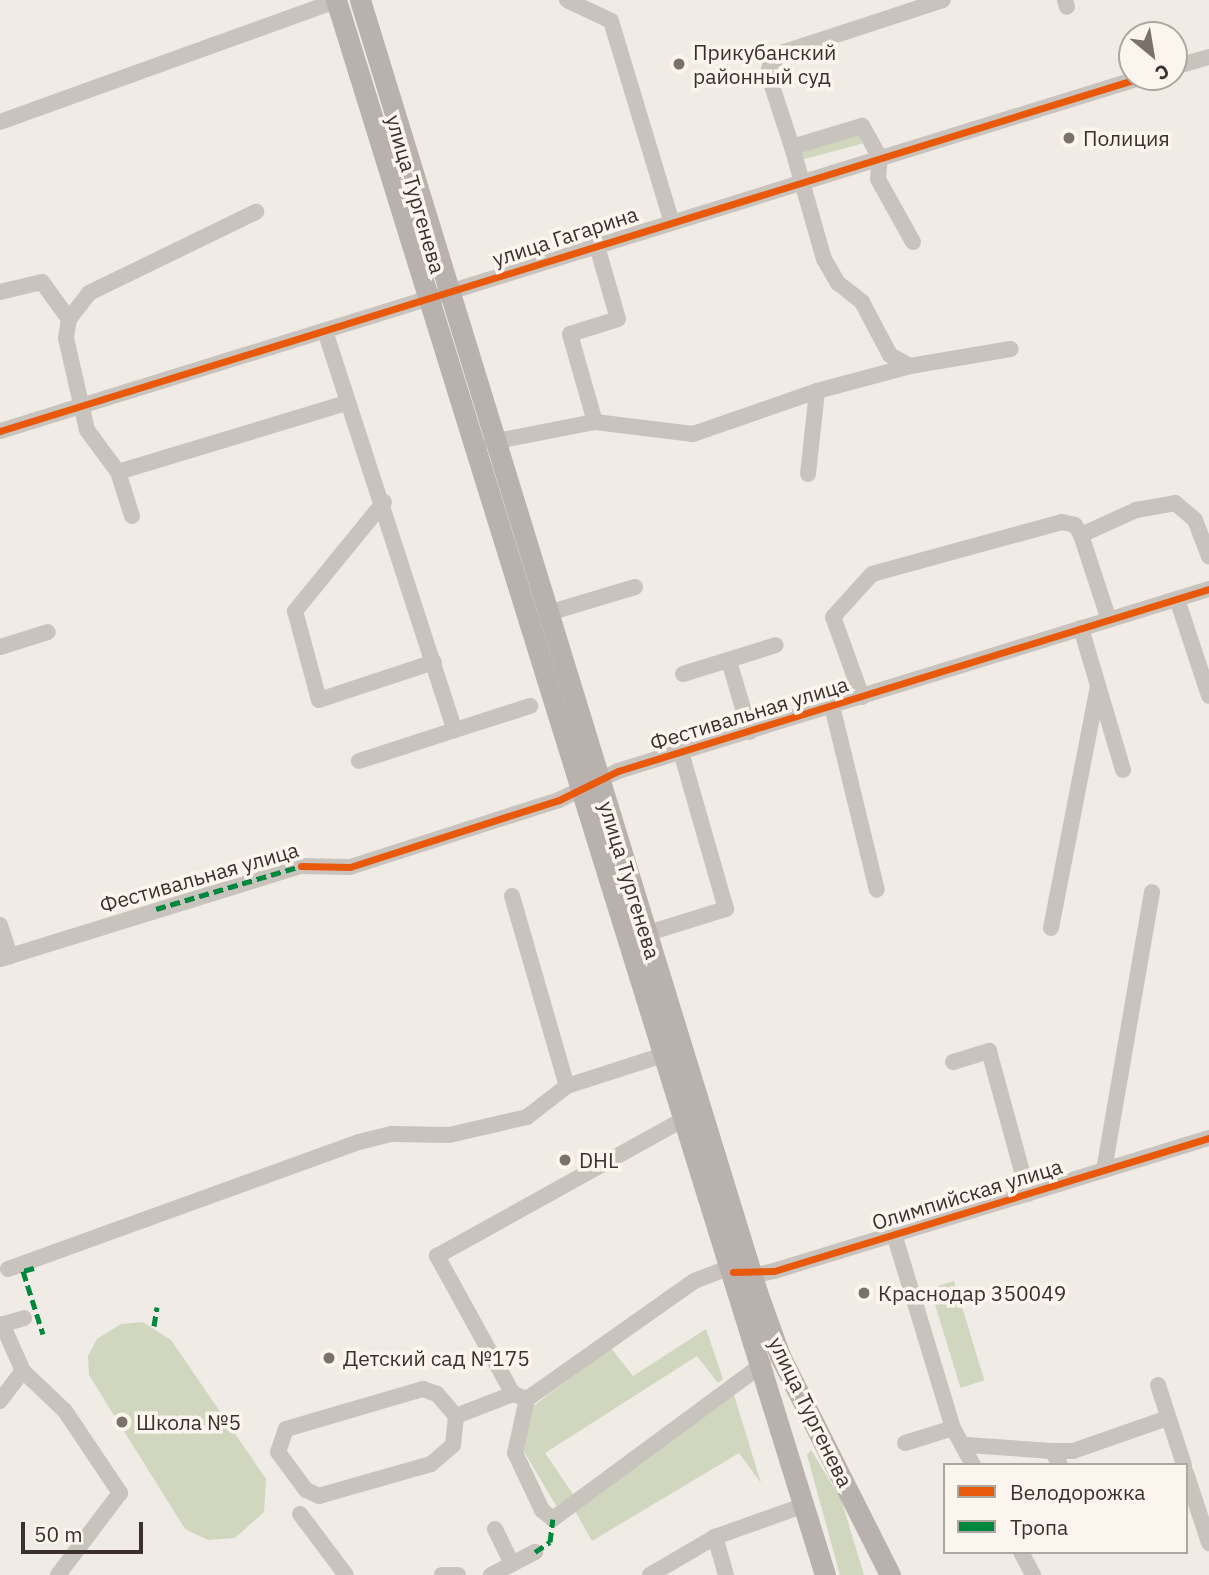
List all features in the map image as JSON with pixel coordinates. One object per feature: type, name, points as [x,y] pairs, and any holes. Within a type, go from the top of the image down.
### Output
[{"type":"main road","name":"улица Тургенева","points":[[336,0],[438,296],[492,442],[545,614],[589,782],[686,1118],[742,1274],[890,1575]]},
{"type":"main road","name":"улица Тургенева","points":[[360,0],[438,296],[589,782],[645,934],[742,1274],[763,1364],[825,1575]]},
{"type":"main road","points":[[796,1475],[805,1445],[815,1442],[831,1454]]},
{"type":"street","points":[[0,122],[336,0]]},
{"type":"street","points":[[567,0],[594,5],[611,21],[671,220]]},
{"type":"street","points":[[910,366],[890,355],[862,302],[838,283],[824,259],[768,74],[771,65],[784,52],[943,0]]},
{"type":"street","points":[[1188,63],[1209,57]]},
{"type":"street","name":"улица Гагарина","points":[[0,431],[438,296],[596,243],[1118,85]]},
{"type":"street","points":[[792,147],[862,126],[880,158],[878,179],[913,242]]},
{"type":"street","points":[[132,516],[118,472],[87,430],[66,338],[69,319],[89,293],[256,212]]},
{"type":"street","points":[[595,422],[570,334],[618,319],[596,243]]},
{"type":"street","points":[[0,292],[42,282],[69,319]]},
{"type":"street","points":[[325,331],[346,403],[384,502],[455,730]]},
{"type":"street","points":[[492,442],[595,422],[693,434],[817,391],[910,366],[1011,349]]},
{"type":"street","points":[[808,474],[815,456],[817,391]]},
{"type":"street","points":[[118,472],[346,403]]},
{"type":"street","points":[[384,502],[295,611],[319,700],[434,662]]},
{"type":"street","points":[[1081,535],[1136,510],[1175,503],[1195,520],[1209,556]]},
{"type":"street","points":[[862,697],[833,617],[872,574],[1062,522],[1075,525],[1081,535],[1109,620]]},
{"type":"street","points":[[545,614],[635,587]]},
{"type":"street","name":"Фестивальная улица","points":[[5,958],[301,866],[350,867],[559,800],[589,782],[681,752],[1209,590]]},
{"type":"street","points":[[1177,599],[1209,696]]},
{"type":"street","points":[[1081,628],[1123,770]]},
{"type":"street","points":[[0,647],[48,632]]},
{"type":"street","points":[[683,674],[775,645]]},
{"type":"street","points":[[729,661],[750,732]]},
{"type":"street","points":[[1051,928],[1098,687]]},
{"type":"street","points":[[359,761],[530,706]]},
{"type":"street","points":[[832,706],[877,890]]},
{"type":"street","points":[[645,934],[726,909],[681,752]]},
{"type":"street","points":[[1104,1170],[1152,891]]},
{"type":"street","points":[[512,896],[567,1086]]},
{"type":"street","points":[[0,925],[5,958]]},
{"type":"street","points":[[953,1062],[989,1051],[1028,1194]]},
{"type":"street","points":[[8,1269],[359,1142],[392,1134],[449,1135],[527,1117],[567,1086],[666,1054]]},
{"type":"street","points":[[686,1118],[437,1256],[520,1397],[515,1453],[542,1510],[554,1520],[763,1364]]},
{"type":"street","name":"Олимпийская улица","points":[[456,1416],[520,1397],[694,1281],[715,1270],[742,1274],[894,1234],[1209,1138]]},
{"type":"street","points":[[894,1234],[953,1427],[967,1445],[973,1463]]},
{"type":"street","points":[[24,1318],[1,1325],[23,1371],[65,1411],[120,1493],[58,1575]]},
{"type":"street","points":[[0,1401],[23,1371]]},
{"type":"street","points":[[1158,1385],[1183,1463]]},
{"type":"street","points":[[408,1391],[438,1394],[456,1416],[458,1431],[444,1457],[328,1496],[306,1490],[277,1445],[286,1429],[408,1391]]},
{"type":"street","points":[[967,1445],[1056,1458],[1168,1418]]},
{"type":"street","points":[[905,1443],[953,1427]]},
{"type":"street","points":[[1188,1479],[1209,1543]]},
{"type":"street","points":[[650,1575],[715,1537],[805,1505]]},
{"type":"street","points":[[300,1514],[346,1575]]},
{"type":"street","points":[[495,1529],[512,1564]]},
{"type":"street","points":[[715,1537],[726,1575]]},
{"type":"street","points":[[491,1575],[535,1552]]},
{"type":"street","points":[[1022,1554],[1033,1575]]},
{"type":"street","points":[[442,1575],[458,1575]]},
{"type":"green space","points":[[859,133],[862,144],[800,160],[797,150]]},
{"type":"green space","points":[[954,1281],[984,1380],[960,1388],[930,1288]]},
{"type":"green space","points":[[143,1322],[171,1340],[266,1479],[264,1512],[235,1538],[208,1540],[185,1529],[89,1375],[88,1356],[97,1339],[121,1324]]},
{"type":"green space","points":[[706,1329],[723,1379],[718,1383],[697,1356],[545,1453],[577,1500],[560,1512],[523,1450],[529,1409],[611,1348],[633,1376]]},
{"type":"green space","points":[[734,1395],[761,1483],[739,1453],[592,1541],[574,1509]]},
{"type":"green space","points":[[811,1450],[841,1499],[864,1575],[840,1575],[807,1455]]},
{"type":"marked path","points":[[156,909],[301,866]]},
{"type":"marked path","points":[[34,1268],[23,1271],[43,1334]]},
{"type":"marked path","points":[[154,1326],[157,1307]]},
{"type":"marked path","points":[[535,1552],[550,1542],[553,1519]]},
{"type":"cycle path","points":[[0,431],[1118,85]]},
{"type":"cycle path","points":[[301,866],[350,867],[559,800],[618,771],[1209,589]]},
{"type":"cycle path","points":[[733,1272],[774,1271],[1209,1138]]},
{"type":"place","name":"Прикубанский районный суд","points":[[679,64]]},
{"type":"place","name":"Полиция","points":[[1069,138]]},
{"type":"place","name":"DHL","points":[[565,1160]]},
{"type":"place","name":"Краснодар 350049","points":[[864,1293]]},
{"type":"place","name":"Детский сад №175","points":[[329,1358]]},
{"type":"place","name":"Школа №5","points":[[122,1422]]}]
